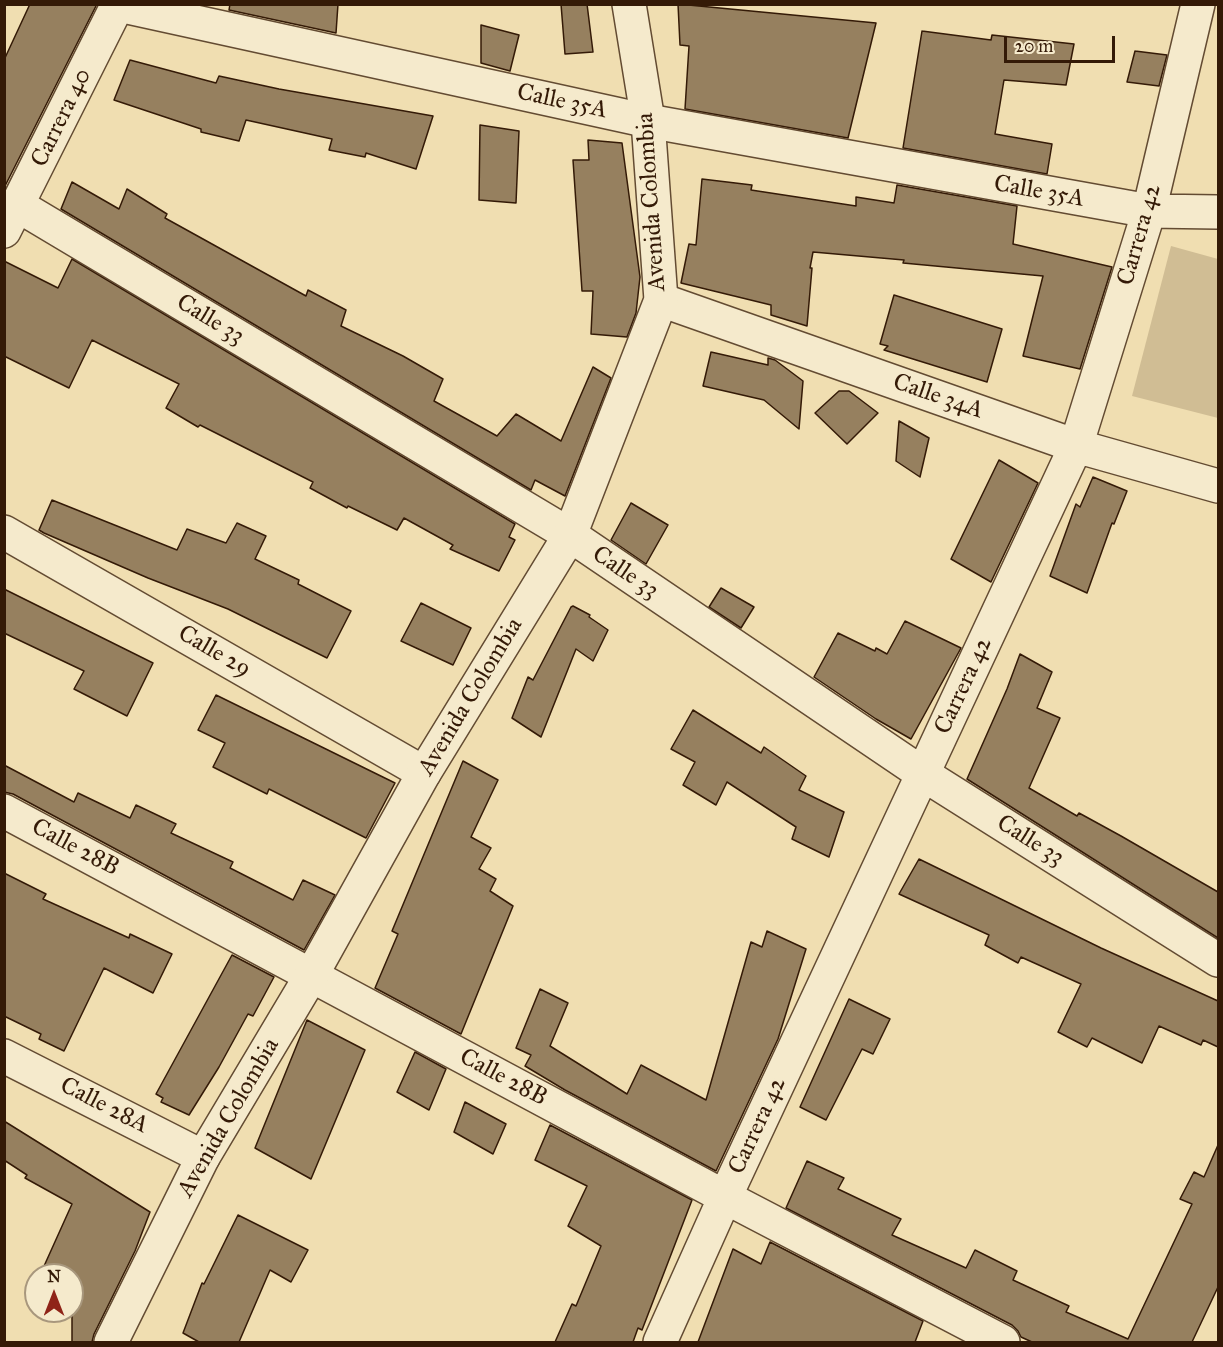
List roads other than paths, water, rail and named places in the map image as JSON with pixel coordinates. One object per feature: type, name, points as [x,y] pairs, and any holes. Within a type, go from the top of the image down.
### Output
[{"type":"street","name":"Avenida Colombia","points":[[111,1342],[203,1157],[311,976],[424,773],[570,535],[661,300],[648,121],[629,4]]},
{"type":"street","name":"Carrera 42","points":[[660,1342],[725,1197],[1076,446],[1149,212],[1198,4]]},
{"type":"street","points":[[1213,4],[1218,5]]},
{"type":"street","name":"Calle 35A","points":[[118,5],[648,121],[1149,212],[1218,212]]},
{"type":"street","name":"Carrera 40","points":[[12,219],[118,5]]},
{"type":"street","name":"Calle 33","points":[[12,219],[570,535],[923,774],[1218,960]]},
{"type":"street","name":"Calle 34A","points":[[661,300],[1076,446],[1218,486]]},
{"type":"street","name":"Calle 29","points":[[4,532],[424,773]]},
{"type":"street","name":"Calle 28B","points":[[4,810],[725,1197],[1003,1342]]},
{"type":"street","name":"Calle 28A","points":[[4,1056],[203,1157]]}]
